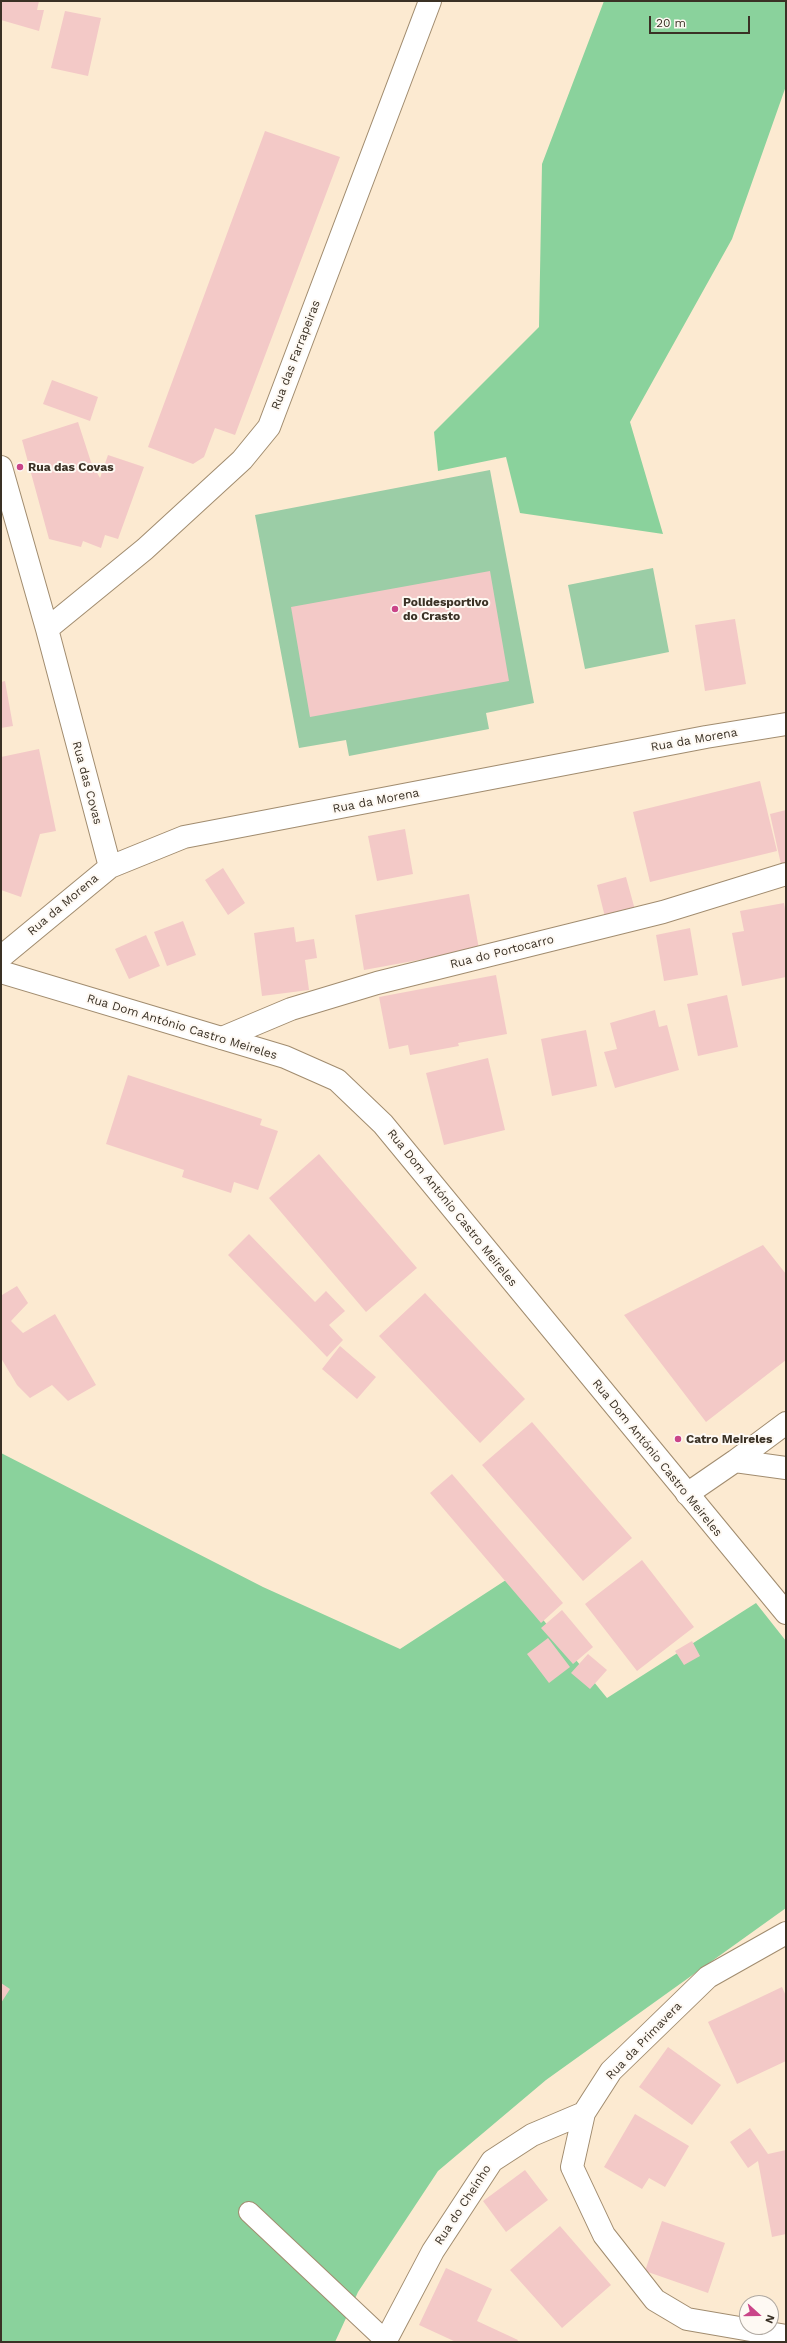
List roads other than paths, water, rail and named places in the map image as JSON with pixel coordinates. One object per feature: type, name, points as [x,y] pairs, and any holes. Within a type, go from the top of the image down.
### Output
[{"type":"street","name":"Rua das Farrapeiras","points":[[47,629],[145,549],[242,460],[269,426],[430,1]]},
{"type":"street","name":"Rua das Covas","points":[[1,467],[47,629],[110,867]]},
{"type":"street","name":"Rua da Morena","points":[[1,957],[110,867],[184,837],[706,737],[786,724]]},
{"type":"street","name":"Rua do Portocarro","points":[[222,1038],[290,1009],[376,983],[663,912],[786,874]]},
{"type":"street","name":"Rua Dom António Castro Meireles","points":[[1,972],[285,1057],[337,1080],[377,1119],[786,1613]]},
{"type":"street","points":[[687,1494],[786,1423]]},
{"type":"street","points":[[735,1461],[786,1468]]},
{"type":"street","name":"Rua da Primavera","points":[[786,1933],[708,1976],[611,2071],[584,2113],[572,2167],[604,2235],[655,2300],[686,2319],[786,2336]]},
{"type":"street","name":"Rua do Cheínho","points":[[386,2342],[433,2251],[492,2161],[532,2135],[584,2113]]},
{"type":"lane","points":[[249,2212],[386,2342]]},
{"type":"place","name":"Rua das Covas","points":[[20,467]]},
{"type":"place","name":"Polidesportivo do Crasto","points":[[395,609]]},
{"type":"place","name":"Catro Meireles","points":[[678,1439]]}]
